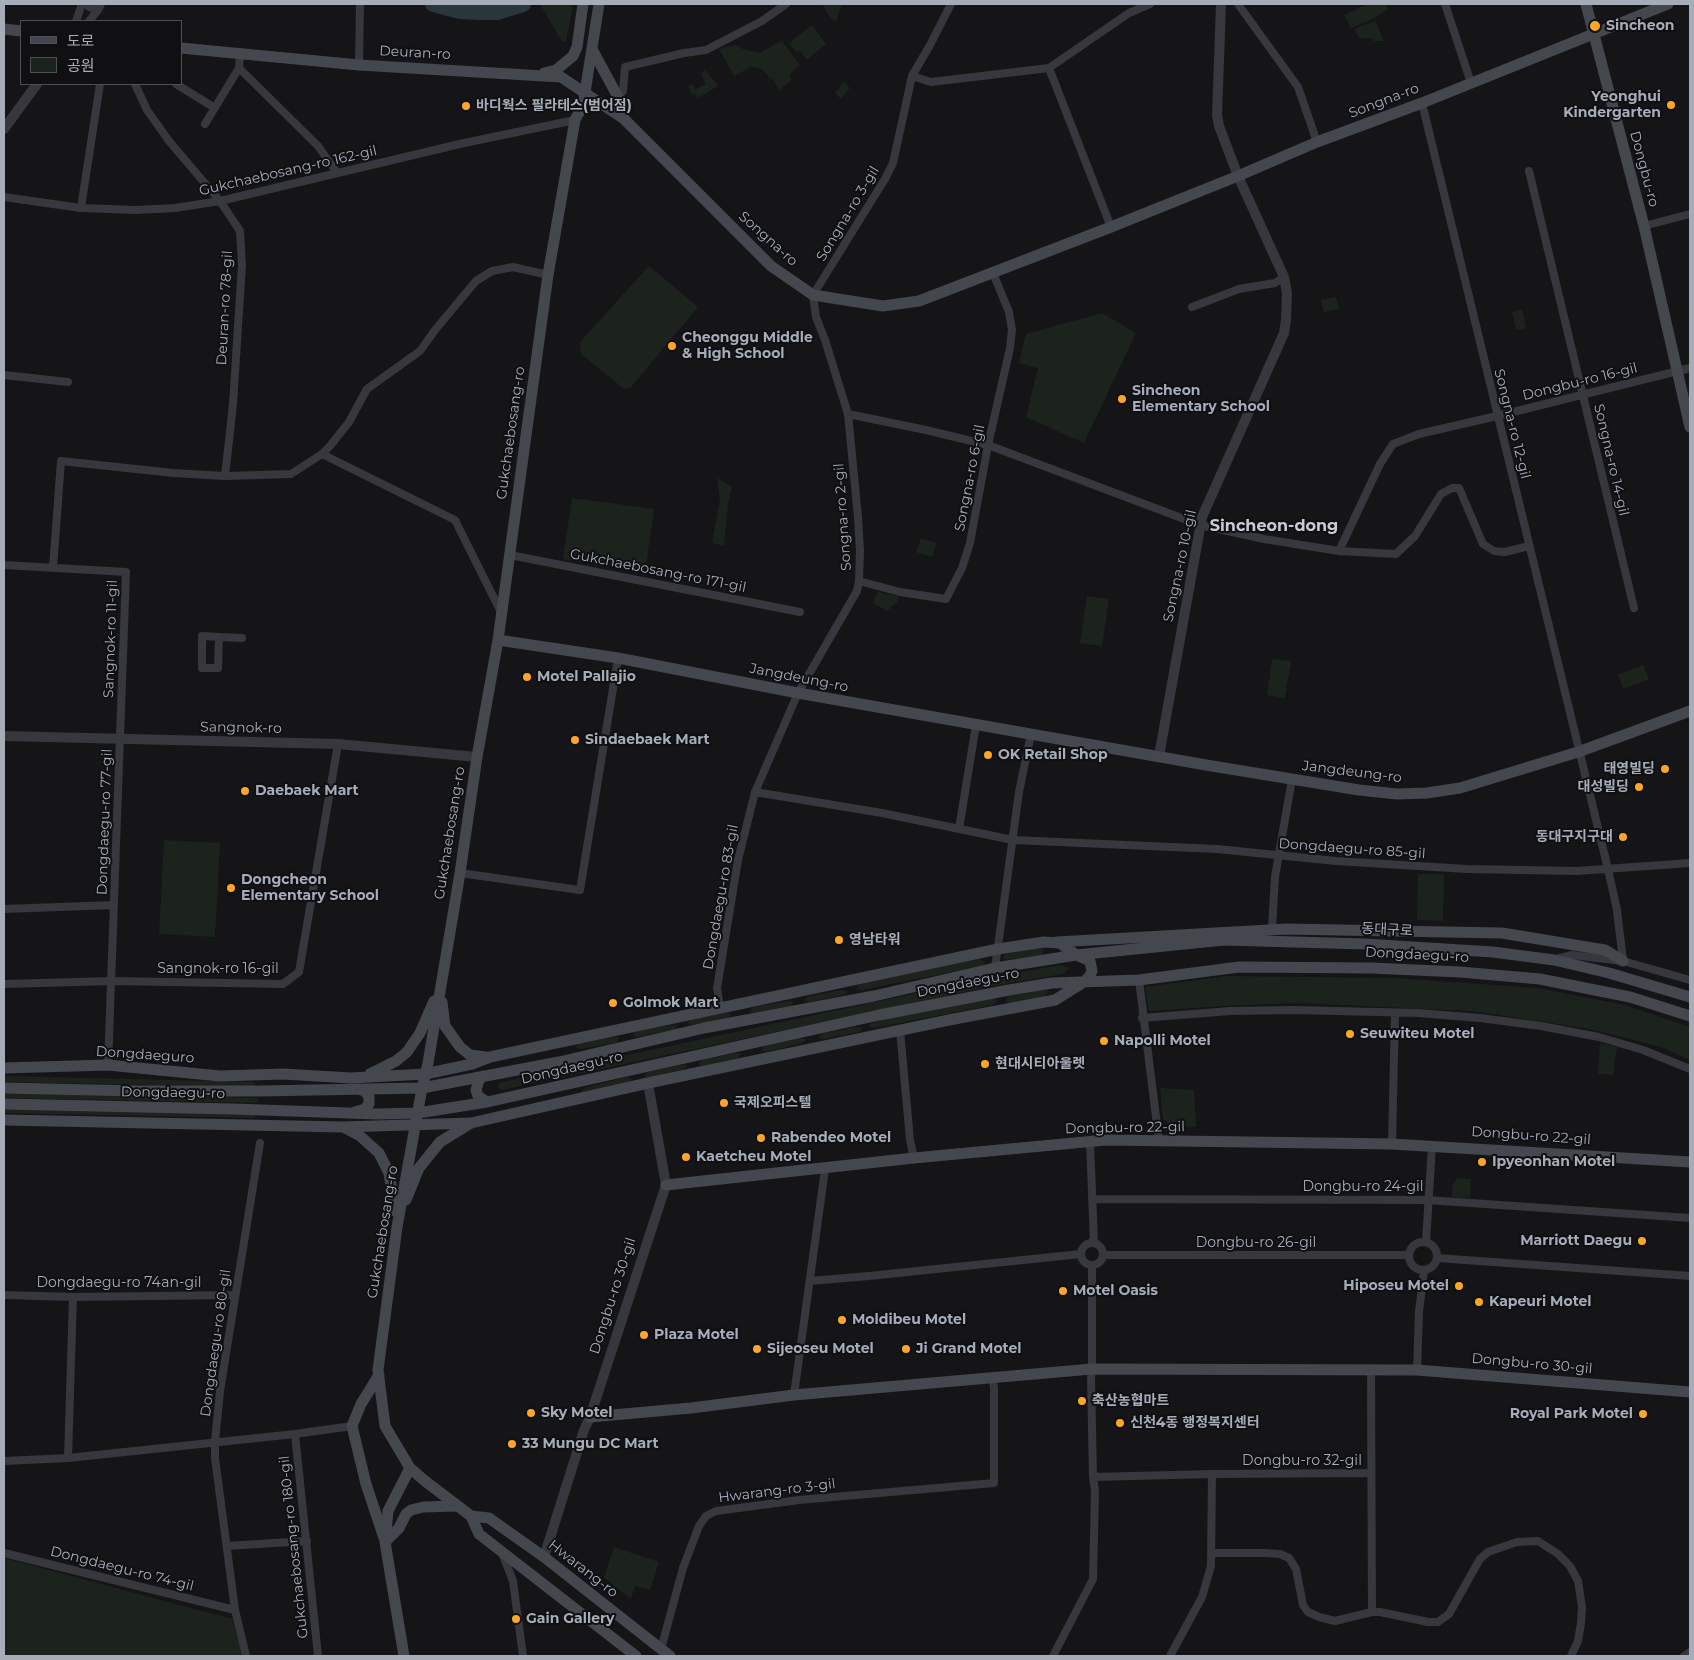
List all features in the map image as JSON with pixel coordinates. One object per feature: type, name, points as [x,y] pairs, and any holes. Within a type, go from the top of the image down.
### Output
[{"type":"main road","points":[[533,75],[556,70],[573,56],[577,47],[583,4]]},
{"type":"main road","name":"Gukchaebosang-ro","points":[[410,1468],[385,1426],[379,1375],[396,1228],[460,873],[477,757],[498,640],[548,275],[575,120],[582,105],[599,4]]},
{"type":"main road","name":"Dongbu-ro","points":[[1586,4],[1644,226],[1690,427]]},
{"type":"main road","name":"Songna-ro","points":[[584,94],[624,119],[771,266],[813,295],[873,305],[910,302],[919,301],[993,273],[1238,176],[1317,142],[1668,4]]},
{"type":"main road","points":[[4,29],[20,31]]},
{"type":"main road","name":"Deuran-ro","points":[[182,48],[359,65],[561,77],[584,94]]},
{"type":"main road","points":[[591,48],[618,97],[624,119]]},
{"type":"main road","name":"Jangdeung-ro","points":[[498,640],[618,658],[976,725],[1359,790],[1397,794],[1427,794],[1460,788],[1578,752],[1690,711]]},
{"type":"main road","points":[[351,1078],[425,1074],[472,1064],[490,1057],[720,1007],[998,949],[1044,942],[1272,929],[1502,933],[1605,950],[1623,961]]},
{"type":"main road","name":"동대구로","points":[[1076,954],[1224,940],[1365,944],[1493,952],[1554,960],[1609,973],[1690,997]]},
{"type":"main road","points":[[4,1120],[343,1127],[471,1123],[648,1083],[900,1030],[1055,1000],[1084,982],[1092,971],[1090,961],[1060,943],[1044,942]]},
{"type":"main road","name":"Dongdaegu-ro","points":[[422,1088],[559,1062],[704,1028],[874,996],[995,968],[1076,954]]},
{"type":"main road","name":"Dongdaegu-ro","points":[[4,1104],[233,1109],[348,1114],[418,1113],[487,1102],[879,1015],[1043,984],[1139,980],[1239,967],[1371,968],[1460,972],[1540,979],[1586,987],[1690,1016]]},
{"type":"main road","points":[[440,988],[445,1026],[460,1047],[470,1055],[490,1057]]},
{"type":"main road","points":[[351,1078],[377,1072],[396,1061],[406,1052],[420,1033],[440,988]]},
{"type":"main road","name":"Dongdaeguro","points":[[4,1068],[108,1065],[220,1076],[284,1074],[351,1078]]},
{"type":"main road","points":[[483,1076],[479,1080],[476,1090],[478,1096],[487,1102]]},
{"type":"main road","name":"Dongdaegu-ro","points":[[4,1088],[139,1091],[358,1089]]},
{"type":"main road","points":[[358,1089],[422,1088]]},
{"type":"main road","points":[[348,1114],[365,1109],[369,1104],[369,1096],[365,1091],[358,1089]]},
{"type":"main road","points":[[396,1228],[419,1168],[440,1142],[471,1123]]},
{"type":"main road","points":[[343,1127],[360,1136],[379,1153],[389,1173],[394,1200],[396,1228]]},
{"type":"main road","name":"Dongbu-ro 22-gil","points":[[666,1185],[914,1158],[1090,1142],[1159,1141],[1432,1145],[1690,1162]]},
{"type":"main road","name":"Dongbu-ro 30-gil","points":[[590,1417],[691,1408],[794,1395],[1092,1369],[1417,1370],[1690,1392]]},
{"type":"main road","points":[[379,1375],[361,1404],[352,1426],[366,1484],[385,1542],[404,1656]]},
{"type":"main road","points":[[385,1542],[388,1511],[410,1468]]},
{"type":"main road","name":"Hwarang-ro","points":[[410,1468],[471,1516],[489,1518],[544,1557],[666,1653]]},
{"type":"main road","points":[[385,1542],[399,1528],[406,1514],[411,1510],[423,1507],[457,1506]]},
{"type":"main road","name":"Hwarang-ro","points":[[471,1516],[479,1534],[636,1656]]},
{"type":"street","points":[[76,20],[82,4]]},
{"type":"street","points":[[86,4],[89,7],[100,7]]},
{"type":"street","points":[[359,65],[360,4]]},
{"type":"street","points":[[618,97],[623,91],[626,67],[684,53],[706,50],[762,21],[786,4]]},
{"type":"street","name":"Songna-ro 3-gil","points":[[813,295],[874,199],[893,162],[912,76],[950,4]]},
{"type":"street","points":[[912,76],[931,82],[1049,68],[1129,13],[1150,4]]},
{"type":"street","name":"Songna-ro 10-gil","points":[[1159,756],[1202,517],[1224,472],[1284,333],[1287,293],[1284,277],[1238,176],[1219,126],[1217,115],[1221,4]]},
{"type":"street","points":[[1238,4],[1298,87],[1317,142]]},
{"type":"street","points":[[1445,4],[1471,83]]},
{"type":"street","points":[[90,20],[100,7]]},
{"type":"street","points":[[206,124],[239,68],[240,54]]},
{"type":"street","points":[[239,68],[318,146],[337,173]]},
{"type":"street","points":[[1049,68],[1111,226]]},
{"type":"street","points":[[4,129],[36,85]]},
{"type":"street","points":[[81,208],[100,85]]},
{"type":"street","name":"Deuran-ro 78-gil","points":[[135,85],[147,110],[164,134],[220,201],[240,231],[242,265],[233,404],[225,476]]},
{"type":"street","points":[[178,85],[215,108]]},
{"type":"street","name":"Songna-ro 12-gil","points":[[1422,102],[1578,752],[1608,869],[1617,910],[1623,961]]},
{"type":"street","name":"Gukchaebosang-ro 162-gil","points":[[4,198],[81,208],[136,210],[175,208],[220,201],[475,140],[575,120]]},
{"type":"street","name":"Songna-ro 14-gil","points":[[1529,171],[1634,608]]},
{"type":"street","name":"Dongbu-ro","points":[[1644,226],[1690,214]]},
{"type":"street","points":[[52,568],[61,461],[173,473],[225,476],[291,474],[322,454],[330,446],[349,422],[367,389],[420,350],[476,281],[492,271],[513,267],[548,275]]},
{"type":"street","name":"Songna-ro 6-gil","points":[[860,581],[900,592],[946,599],[962,568],[970,543],[988,445],[1010,348],[1012,330],[1009,312],[993,273]]},
{"type":"street","points":[[1192,307],[1239,290],[1275,283],[1284,277]]},
{"type":"street","name":"Songna-ro 2-gil","points":[[798,693],[857,592],[860,581],[858,517],[848,414],[816,317],[813,295]]},
{"type":"street","name":"Dongbu-ro 16-gil","points":[[1340,551],[1380,464],[1393,444],[1419,434],[1690,368]]},
{"type":"street","points":[[4,374],[68,382]]},
{"type":"street","points":[[848,414],[988,445],[1200,525],[1264,539],[1340,551],[1396,554],[1415,536],[1440,494],[1452,488],[1459,488],[1483,544],[1494,551],[1505,552],[1529,546]]},
{"type":"street","points":[[322,454],[455,520],[501,612]]},
{"type":"street","name":"Gukchaebosang-ro 171-gil","points":[[510,555],[800,612]]},
{"type":"street","name":"Sangnok-ro 11-gil","points":[[4,565],[126,572],[120,739]]},
{"type":"street","points":[[219,637],[218,668],[202,668],[202,636],[242,638]]},
{"type":"street","points":[[460,873],[580,890],[618,658]]},
{"type":"street","name":"Dongdaegu-ro 83-gil","points":[[720,1007],[717,988],[738,860],[754,792],[798,693]]},
{"type":"street","points":[[754,792],[882,813],[960,829],[976,725]]},
{"type":"street","points":[[995,968],[1019,792],[1031,734]]},
{"type":"street","name":"Sangnok-ro","points":[[4,736],[338,744],[477,757]]},
{"type":"street","name":"Dongdaegu-ro 77-gil","points":[[108,1065],[120,739]]},
{"type":"street","name":"Sangnok-ro 16-gil","points":[[112,981],[283,984],[299,972],[338,744]]},
{"type":"street","points":[[1272,929],[1275,877],[1292,779]]},
{"type":"street","name":"Dongdaegu-ro 85-gil","points":[[960,829],[1013,840],[1217,850],[1468,869],[1577,871],[1690,863]]},
{"type":"street","name":"Dongdaegu-ro 77-gil","points":[[4,909],[114,905]]},
{"type":"street","points":[[1554,960],[1572,955],[1623,961],[1690,980]]},
{"type":"street","points":[[1139,980],[1142,1018],[1159,1141]]},
{"type":"street","points":[[4,984],[112,981]]},
{"type":"street","points":[[1142,1018],[1230,1011],[1294,1010],[1395,1013],[1488,1020],[1541,1026],[1599,1037],[1643,1050],[1690,1069]]},
{"type":"street","points":[[1392,1144],[1395,1013]]},
{"type":"street","points":[[900,1030],[910,1140],[914,1158]]},
{"type":"street","points":[[648,1083],[666,1185]]},
{"type":"street","points":[[1090,1142],[1094,1243]]},
{"type":"street","name":"Dongdaegu-ro 80-gil","points":[[246,1656],[235,1610],[215,1442],[220,1391],[260,1143]]},
{"type":"street","points":[[1426,1242],[1427,1200],[1432,1145]]},
{"type":"street","points":[[794,1395],[825,1169]]},
{"type":"street","name":"Dongbu-ro 30-gil","points":[[544,1557],[584,1430],[590,1417],[666,1185]]},
{"type":"street","name":"Dongbu-ro 24-gil","points":[[1092,1198],[1427,1200],[1690,1218]]},
{"type":"street","points":[[1426,1242],[1434,1246],[1438,1254],[1433,1267],[1424,1270],[1412,1264],[1409,1256],[1414,1245],[1426,1242]]},
{"type":"street","points":[[1081,1254],[1084,1247],[1094,1243]]},
{"type":"street","points":[[1081,1254],[1086,1263],[1092,1265],[1099,1263],[1103,1255],[1100,1247],[1094,1243]]},
{"type":"street","points":[[810,1281],[1081,1254]]},
{"type":"street","name":"Dongbu-ro 26-gil","points":[[1103,1255],[1409,1256]]},
{"type":"street","points":[[1437,1258],[1690,1276]]},
{"type":"street","points":[[1054,1656],[1093,1579],[1095,1491],[1093,1477],[1091,1378],[1092,1265]]},
{"type":"street","points":[[1417,1370],[1419,1312],[1424,1270]]},
{"type":"street","name":"Dongdaegu-ro 74an-gil","points":[[4,1295],[73,1297],[235,1295]]},
{"type":"street","points":[[68,1458],[73,1297]]},
{"type":"street","points":[[1371,1371],[1371,1473]]},
{"type":"street","name":"Hwarang-ro 3-gil","points":[[666,1653],[683,1568],[699,1526],[706,1516],[716,1511],[799,1500],[994,1483],[994,1387],[992,1378]]},
{"type":"street","name":"Gukchaebosang-ro 180-gil","points":[[4,1461],[68,1458],[295,1434],[352,1426]]},
{"type":"street","name":"Gukchaebosang-ro 180-gil","points":[[295,1434],[318,1656]]},
{"type":"street","name":"Dongbu-ro 32-gil","points":[[1093,1477],[1371,1473],[1372,1612]]},
{"type":"street","points":[[1170,1656],[1202,1597],[1211,1566],[1212,1474]]},
{"type":"street","points":[[1212,1553],[1265,1553],[1280,1554],[1289,1558],[1296,1569],[1303,1605],[1308,1612],[1319,1617],[1335,1621],[1372,1612],[1438,1622],[1449,1614],[1480,1559],[1488,1552],[1517,1542],[1538,1541],[1558,1554],[1570,1566],[1578,1581],[1582,1607],[1581,1623],[1578,1641],[1571,1656]]},
{"type":"street","points":[[227,1546],[307,1542]]},
{"type":"street","name":"Dongdaegu-ro 74-gil","points":[[4,1553],[235,1610]]},
{"type":"street","points":[[502,1553],[512,1581],[523,1656]]},
{"type":"street","points":[[1684,1656],[1690,1652]]},
{"type":"green space","points":[[540,4],[573,4],[566,42],[561,40]]},
{"type":"green space","points":[[822,4],[842,4],[836,22],[831,19]]},
{"type":"green space","points":[[1368,4],[1386,4],[1388,9],[1375,18],[1351,28],[1344,15]]},
{"type":"green space","points":[[1375,21],[1384,41],[1359,38],[1355,29]]},
{"type":"green space","points":[[812,25],[826,44],[807,60],[800,51],[797,53],[789,43]]},
{"type":"green space","points":[[782,41],[800,65],[789,75],[792,80],[779,90],[773,79],[770,80],[767,74],[759,68],[751,67],[734,76],[719,49],[736,45],[759,53]]},
{"type":"green space","points":[[705,70],[718,86],[698,98],[692,94],[688,86],[692,84],[695,89],[706,84],[701,74]]},
{"type":"green space","points":[[844,82],[850,88],[841,99],[835,93]]},
{"type":"green space","points":[[649,266],[698,307],[631,387],[624,389],[581,354],[580,342]]},
{"type":"green space","points":[[1336,297],[1339,309],[1324,312],[1321,300]]},
{"type":"green space","points":[[1522,309],[1526,328],[1516,330],[1512,312]]},
{"type":"green space","points":[[1102,313],[1136,333],[1084,443],[1026,417],[1038,368],[1019,363],[1026,334]]},
{"type":"green space","points":[[717,478],[732,487],[728,503],[724,546],[712,543],[720,501]]},
{"type":"green space","points":[[572,498],[654,509],[645,573],[563,559]]},
{"type":"green space","points":[[921,538],[937,543],[932,557],[916,552]]},
{"type":"green space","points":[[878,592],[898,596],[897,602],[887,611],[873,603]]},
{"type":"green space","points":[[1087,596],[1109,599],[1102,646],[1080,643]]},
{"type":"green space","points":[[1272,659],[1291,661],[1285,698],[1267,695]]},
{"type":"green space","points":[[1643,665],[1649,679],[1624,689],[1618,675]]},
{"type":"green space","points":[[164,840],[220,843],[215,937],[159,934]]},
{"type":"green space","points":[[1418,874],[1444,874],[1443,921],[1417,920]]},
{"type":"green space","points":[[1039,948],[1045,949],[1041,955],[1008,960],[1002,959],[1005,954]]},
{"type":"green space","points":[[978,959],[986,962],[981,966],[862,990],[856,989],[860,984],[870,981]]},
{"type":"green space","points":[[1061,965],[1069,968],[1063,974],[992,986],[502,1090],[498,1085],[502,1082],[992,977]]},
{"type":"green space","points":[[1227,976],[1397,978],[1538,988],[1625,1005],[1690,1027],[1690,1060],[1661,1047],[1590,1029],[1472,1011],[1296,1003],[1149,1011],[1145,987]]},
{"type":"green space","points":[[842,990],[848,991],[844,995],[808,1002],[803,1000],[808,996]]},
{"type":"green space","points":[[1042,990],[1049,991],[1044,997],[1011,1003],[1005,1001],[1009,996]]},
{"type":"green space","points":[[990,998],[998,1000],[993,1005],[874,1028],[868,1027],[872,1023],[883,1019]]},
{"type":"green space","points":[[788,1001],[794,1002],[790,1006],[754,1013],[749,1011],[754,1007]]},
{"type":"green space","points":[[725,1013],[732,1014],[728,1018],[692,1025],[687,1023],[692,1019]]},
{"type":"green space","points":[[671,1025],[678,1026],[673,1030],[637,1037],[632,1035],[637,1031]]},
{"type":"green space","points":[[857,1027],[863,1028],[859,1032],[823,1039],[818,1037],[823,1033]]},
{"type":"green space","points":[[613,1037],[620,1038],[616,1043],[580,1049],[575,1047],[580,1043]]},
{"type":"green space","points":[[799,1038],[806,1039],[802,1043],[766,1052],[761,1050],[765,1045]]},
{"type":"green space","points":[[1600,1043],[1617,1047],[1613,1075],[1598,1074]]},
{"type":"green space","points":[[742,1053],[738,1058],[702,1066],[698,1064],[702,1060]]},
{"type":"green space","points":[[688,1065],[684,1069],[648,1078],[643,1076],[648,1072]]},
{"type":"green space","points":[[4,1076],[254,1082],[256,1085],[253,1087],[4,1082]]},
{"type":"green space","points":[[627,1077],[632,1079],[629,1083],[587,1093],[581,1091],[587,1087]]},
{"type":"green space","points":[[1160,1088],[1194,1090],[1196,1127],[1172,1126],[1163,1119]]},
{"type":"green space","points":[[4,1092],[257,1098],[259,1101],[256,1103],[4,1098]]},
{"type":"green space","points":[[4,1107],[254,1113],[256,1116],[253,1118],[4,1113]]},
{"type":"green space","points":[[1456,1178],[1471,1179],[1470,1198],[1452,1197],[1453,1183],[1455,1183]]},
{"type":"green space","points":[[614,1547],[659,1562],[650,1590],[635,1586],[631,1599],[604,1578]]},
{"type":"green space","points":[[4,1558],[232,1619],[242,1656],[4,1656]]},
{"type":"waterway","points":[[433,4],[460,11],[479,12],[497,12],[523,4]]},
{"type":"place","name":"Sincheon","points":[[1595,26]]},
{"type":"place","name":"Yeonghui Kindergarten","points":[[1671,105]]},
{"type":"place","name":"바디웍스 필라테스(범어점)","points":[[466,106]]},
{"type":"place","name":"Cheonggu Middle & High School","points":[[672,346]]},
{"type":"place","name":"Sincheon Elementary School","points":[[1122,399]]},
{"type":"place","name":"Motel Pallajio","points":[[527,677]]},
{"type":"place","name":"Sindaebaek Mart","points":[[575,740]]},
{"type":"place","name":"OK Retail Shop","points":[[988,755]]},
{"type":"place","name":"태영빌딩","points":[[1665,769]]},
{"type":"place","name":"대성빌딩","points":[[1639,787]]},
{"type":"place","name":"Daebaek Mart","points":[[245,791]]},
{"type":"place","name":"동대구지구대","points":[[1623,837]]},
{"type":"place","name":"Dongcheon Elementary School","points":[[231,888]]},
{"type":"place","name":"영남타워","points":[[839,940]]},
{"type":"place","name":"Golmok Mart","points":[[613,1003]]},
{"type":"place","name":"Seuwiteu Motel","points":[[1350,1034]]},
{"type":"place","name":"Napolli Motel","points":[[1104,1041]]},
{"type":"place","name":"현대시티아울렛","points":[[985,1064]]},
{"type":"place","name":"국제오피스텔","points":[[724,1103]]},
{"type":"place","name":"Rabendeo Motel","points":[[761,1138]]},
{"type":"place","name":"Kaetcheu Motel","points":[[686,1157]]},
{"type":"place","name":"Ipyeonhan Motel","points":[[1482,1162]]},
{"type":"place","name":"Marriott Daegu","points":[[1642,1241]]},
{"type":"place","name":"Hiposeu Motel","points":[[1459,1286]]},
{"type":"place","name":"Motel Oasis","points":[[1063,1291]]},
{"type":"place","name":"Kapeuri Motel","points":[[1479,1302]]},
{"type":"place","name":"Moldibeu Motel","points":[[842,1320]]},
{"type":"place","name":"Plaza Motel","points":[[644,1335]]},
{"type":"place","name":"Sijeoseu Motel","points":[[757,1349]]},
{"type":"place","name":"Ji Grand Motel","points":[[906,1349]]},
{"type":"place","name":"축산농협마트","points":[[1082,1401]]},
{"type":"place","name":"Sky Motel","points":[[531,1413]]},
{"type":"place","name":"Royal Park Motel","points":[[1643,1414]]},
{"type":"place","name":"신천4동 행정복지센터","points":[[1120,1423]]},
{"type":"place","name":"33 Mungu DC Mart","points":[[512,1444]]},
{"type":"place","name":"Gain Gallery","points":[[516,1619]]},
{"type":"district","name":"Sincheon-dong","points":[[1274,526]]}]
